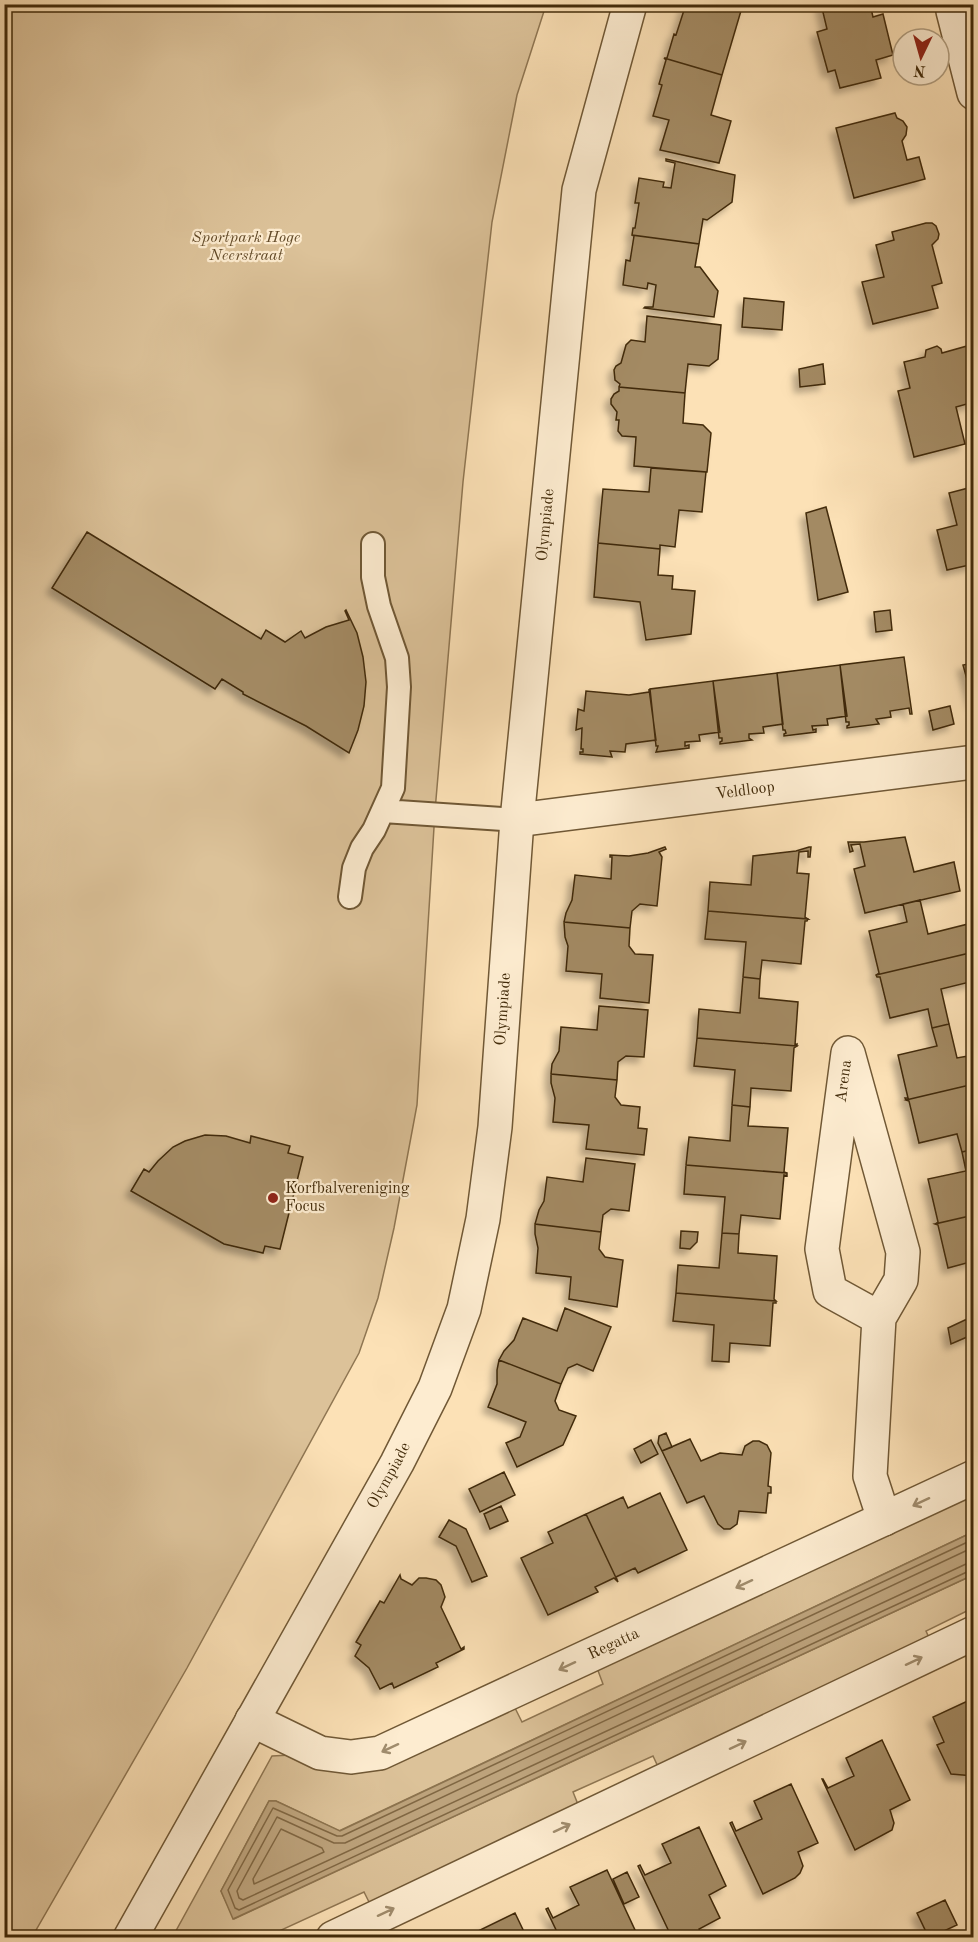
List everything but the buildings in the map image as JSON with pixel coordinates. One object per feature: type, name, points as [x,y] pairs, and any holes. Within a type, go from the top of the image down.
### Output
[{"type":"street","name":"Olympiade","points":[[130,1938],[397,1463],[435,1388],[464,1309],[483,1219],[495,1127],[517,820],[579,190],[630,4]]},
{"type":"street","points":[[953,4],[974,93]]},
{"type":"street","name":"Veldloop","points":[[517,820],[974,762]]},
{"type":"street","name":"Arena","points":[[879,1318],[830,1292],[822,1249],[848,1053],[903,1252],[900,1280],[879,1318],[870,1476],[884,1519]]},
{"type":"street","name":"Regatta","points":[[252,1720],[320,1753],[351,1757],[381,1753],[974,1477]]},
{"type":"street","points":[[333,1938],[974,1633]]},
{"type":"lane","points":[[350,897],[354,868],[393,788],[399,687],[397,658],[379,606],[373,577],[373,544]]},
{"type":"lane","points":[[383,811],[517,820]]},
{"type":"green space","name":"Sportpark Hoge Neerstraat","points":[[5,5],[546,5],[517,95],[492,222],[463,482],[435,811],[417,1105],[394,1228],[378,1298],[359,1353],[187,1668],[32,1937],[5,1938]]},
{"type":"green space","points":[[973,1490],[973,1532],[339,1831],[276,1801],[269,1801],[221,1891],[234,1919],[973,1575],[973,1608],[926,1631],[931,1642],[660,1771],[653,1756],[573,1792],[579,1807],[375,1905],[369,1902],[364,1892],[279,1931],[282,1937],[172,1938],[272,1756],[291,1755],[327,1769],[382,1770],[514,1706],[522,1722],[603,1684],[597,1668]]},
{"type":"water","points":[[973,1532],[973,1575],[233,1919],[221,1891],[269,1801],[276,1801],[340,1831]]},
{"type":"place","name":"Korfbalvereniging Focus","points":[[273,1198]]}]
